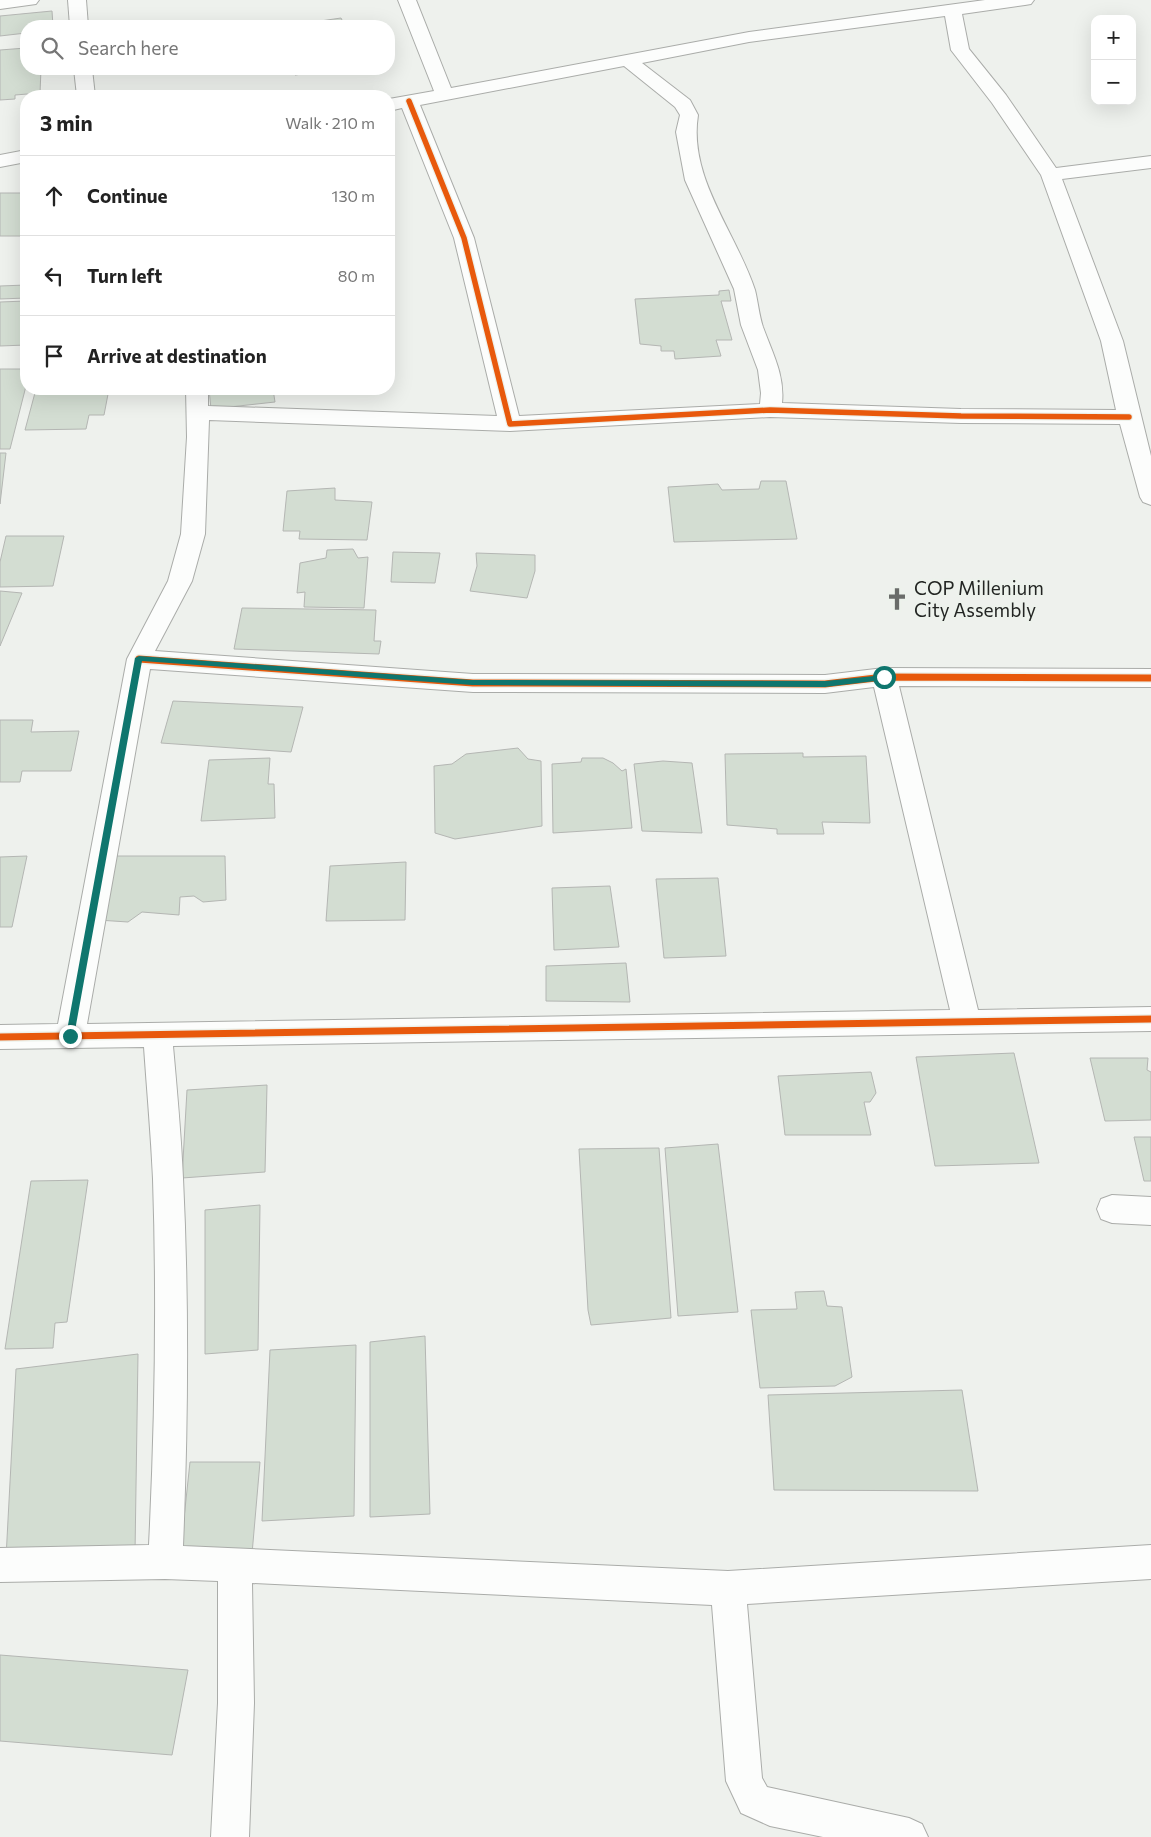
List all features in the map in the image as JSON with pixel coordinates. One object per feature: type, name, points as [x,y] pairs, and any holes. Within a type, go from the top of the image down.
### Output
[{"type":"street","points":[[0,4],[30,0]]},
{"type":"street","points":[[77,0],[79,20]]},
{"type":"street","points":[[407,0],[444,93]]},
{"type":"street","points":[[510,424],[464,238],[399,103],[444,93],[749,38],[1025,0]]},
{"type":"street","points":[[953,11],[960,50],[999,99],[1051,175],[1112,341],[1129,417],[1151,497]]},
{"type":"street","points":[[629,61],[683,104],[689,115],[686,132],[695,180],[744,289],[752,324],[770,370],[772,393],[770,410]]},
{"type":"street","points":[[84,75],[85,90]]},
{"type":"street","points":[[0,160],[20,157]]},
{"type":"street","points":[[1051,175],[1151,162]]},
{"type":"street","points":[[70,1036],[139,658],[180,581],[193,534],[198,438],[197,401],[510,424],[770,410],[961,416],[1129,417]]},
{"type":"street","points":[[139,658],[472,683],[825,684],[884,677],[1151,678]]},
{"type":"street","points":[[884,677],[966,1022]]},
{"type":"street","points":[[0,1037],[1151,1019]]},
{"type":"street","points":[[158,1035],[168,1177],[170,1256],[170,1452],[165,1562]]},
{"type":"street","points":[[1112,1209],[1151,1211]]},
{"type":"street","points":[[0,1566],[165,1562],[728,1588],[1151,1562]]},
{"type":"street","points":[[230,1837],[236,1703],[235,1565]]},
{"type":"street","points":[[728,1588],[744,1781],[754,1800],[770,1807],[909,1837]]},
{"type":"building","points":[[52,11],[53,20],[20,20],[20,34],[0,36],[0,16]]},
{"type":"building","points":[[20,48],[20,75],[41,75],[40,90],[20,90],[20,95],[15,95],[15,99],[0,100],[0,50]]},
{"type":"building","points":[[0,193],[20,193],[20,236],[0,236]]},
{"type":"building","points":[[20,285],[20,298],[0,299],[0,286]]},
{"type":"building","points":[[729,290],[731,301],[721,301],[732,340],[716,340],[721,356],[675,359],[674,351],[661,351],[661,346],[640,344],[635,299],[719,295],[719,291]]},
{"type":"building","points":[[20,301],[20,345],[0,346],[0,302]]},
{"type":"building","points":[[0,369],[20,369],[20,395],[24,395],[10,449],[0,449]]},
{"type":"building","points":[[34,395],[108,395],[104,415],[89,415],[86,429],[25,430]]},
{"type":"building","points":[[210,395],[274,395],[275,402],[211,409]]},
{"type":"building","points":[[0,453],[6,453],[0,504]]},
{"type":"building","points":[[761,481],[786,481],[797,539],[674,542],[668,487],[718,484],[722,490],[759,489]]},
{"type":"building","points":[[335,488],[335,500],[372,502],[367,540],[299,539],[300,531],[283,531],[287,491]]},
{"type":"building","points":[[6,536],[64,536],[53,586],[0,587],[0,562]]},
{"type":"building","points":[[353,549],[358,558],[368,557],[364,608],[304,607],[305,592],[297,593],[300,563],[326,558],[327,550]]},
{"type":"building","points":[[393,552],[440,553],[435,583],[391,582]]},
{"type":"building","points":[[476,553],[535,555],[535,571],[527,598],[470,591],[477,566]]},
{"type":"building","points":[[0,591],[22,593],[0,646]]},
{"type":"building","points":[[242,608],[376,610],[374,641],[381,641],[379,654],[234,649]]},
{"type":"building","points":[[173,701],[303,707],[291,752],[161,743]]},
{"type":"building","points":[[0,720],[33,720],[31,732],[79,731],[71,771],[22,771],[20,782],[0,782]]},
{"type":"building","points":[[518,748],[528,759],[541,761],[542,826],[455,839],[435,833],[434,766],[452,764],[466,754]]},
{"type":"building","points":[[803,753],[803,757],[866,756],[870,823],[822,822],[824,834],[777,834],[777,829],[727,825],[725,754]]},
{"type":"building","points":[[270,758],[268,784],[274,784],[275,818],[201,821],[209,760]]},
{"type":"building","points":[[582,758],[603,758],[613,763],[622,771],[626,769],[632,828],[553,833],[552,764],[581,762]]},
{"type":"building","points":[[663,761],[692,763],[702,833],[642,831],[634,764]]},
{"type":"building","points":[[27,856],[12,927],[0,927],[0,857]]},
{"type":"building","points":[[109,856],[225,856],[226,900],[203,902],[194,896],[180,897],[179,915],[142,912],[128,922],[98,920]]},
{"type":"building","points":[[406,862],[405,920],[326,921],[330,866]]},
{"type":"building","points":[[718,878],[726,956],[664,958],[656,879]]},
{"type":"building","points":[[610,886],[619,947],[554,950],[552,888]]},
{"type":"building","points":[[626,963],[630,1002],[546,1001],[546,966]]},
{"type":"building","points":[[1014,1053],[1039,1163],[935,1166],[916,1057]]},
{"type":"building","points":[[1090,1058],[1148,1058],[1147,1070],[1151,1072],[1151,1120],[1105,1121]]},
{"type":"building","points":[[871,1072],[876,1093],[870,1102],[864,1102],[871,1135],[785,1135],[778,1076]]},
{"type":"building","points":[[267,1085],[265,1172],[182,1178],[187,1090]]},
{"type":"building","points":[[1134,1137],[1151,1137],[1151,1181],[1144,1181]]},
{"type":"building","points":[[718,1144],[738,1312],[678,1316],[665,1148]]},
{"type":"building","points":[[659,1148],[671,1318],[591,1325],[588,1310],[579,1149]]},
{"type":"building","points":[[88,1180],[67,1322],[55,1323],[53,1348],[5,1349],[31,1181]]},
{"type":"building","points":[[260,1205],[258,1350],[205,1354],[205,1210]]},
{"type":"building","points":[[824,1291],[827,1306],[842,1307],[852,1377],[835,1386],[760,1388],[751,1310],[797,1309],[795,1292]]},
{"type":"building","points":[[425,1336],[430,1514],[370,1517],[370,1342]]},
{"type":"building","points":[[356,1345],[354,1516],[262,1521],[270,1350]]},
{"type":"building","points":[[138,1354],[135,1554],[6,1558],[16,1369]]},
{"type":"building","points":[[962,1390],[978,1491],[774,1490],[768,1395]]},
{"type":"building","points":[[190,1462],[260,1462],[252,1554],[180,1556]]},
{"type":"building","points":[[0,1655],[188,1670],[172,1755],[0,1741]]},
{"type":"cycle path","points":[[409,101],[464,238],[510,424],[770,410],[961,416],[1129,417]]},
{"type":"cycle path","points":[[139,659],[473,683],[825,684],[884,677],[1151,678]]},
{"type":"cycle path","points":[[0,1037],[1151,1019]]},
{"type":"place","name":"COP Millenium City Assembly","points":[[897,599]]},
{"type":"route","points":[[70,1036],[139,658],[472,683],[825,684],[884,677]]}]
